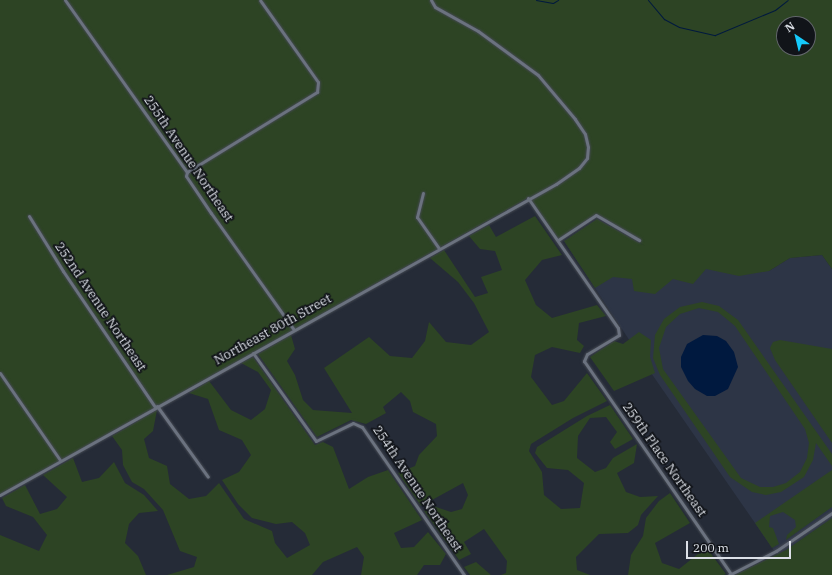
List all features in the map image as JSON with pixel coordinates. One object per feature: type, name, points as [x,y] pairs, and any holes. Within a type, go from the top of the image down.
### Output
[{"type":"street","name":"255th Avenue Northeast","points":[[65,0],[187,172],[186,176],[294,330]]},
{"type":"street","points":[[187,172],[317,92],[319,86],[260,0]]},
{"type":"street","name":"Northeast 80th Street","points":[[0,495],[528,198],[556,184],[579,168],[587,158],[586,140],[575,119],[538,75],[513,54],[478,31],[435,7],[431,0]]},
{"type":"street","points":[[424,193],[418,217],[440,248]]},
{"type":"street","points":[[528,198],[558,240],[596,214],[639,240]]},
{"type":"street","name":"252nd Avenue Northeast","points":[[29,216],[63,271],[156,407],[208,477]]},
{"type":"street","name":"259th Place Northeast","points":[[558,240],[618,328],[619,335],[584,357],[584,362],[730,574]]},
{"type":"street","name":"254th Avenue Northeast","points":[[253,353],[316,441],[353,423],[362,427],[464,575]]},
{"type":"street","points":[[0,374],[60,460]]},
{"type":"street","points":[[730,574],[776,551],[832,513]]},
{"type":"shaded area","points":[[597,219],[647,248],[769,271],[790,258],[822,255],[832,269],[832,575],[791,575],[649,370],[564,241]]},
{"type":"green space","points":[[0,0],[832,0],[832,269],[822,255],[790,258],[769,271],[739,276],[706,269],[693,284],[673,279],[655,294],[634,291],[632,279],[613,277],[595,288],[564,241],[597,219],[645,246],[596,215],[558,240],[528,198],[0,495]]},
{"type":"green space","points":[[535,216],[562,255],[542,260],[525,280],[536,305],[552,318],[597,305],[606,316],[579,323],[577,340],[584,346],[580,353],[552,347],[535,355],[531,377],[552,405],[564,401],[587,373],[607,401],[573,418],[531,444],[529,451],[542,472],[544,495],[561,509],[580,508],[584,483],[568,470],[547,468],[535,453],[537,447],[587,416],[610,405],[633,439],[615,449],[610,442],[617,432],[606,417],[590,418],[578,436],[577,458],[595,472],[606,468],[613,458],[637,444],[634,463],[617,473],[626,492],[640,497],[658,496],[641,515],[638,525],[628,533],[599,534],[576,557],[577,570],[590,575],[501,575],[506,573],[507,561],[484,529],[464,542],[471,554],[459,560],[424,511],[433,506],[451,512],[462,509],[468,495],[463,483],[421,506],[398,473],[415,466],[419,455],[437,436],[436,424],[413,412],[410,401],[401,392],[383,407],[386,413],[366,424],[351,420],[317,437],[258,354],[291,335],[295,349],[287,361],[295,375],[303,400],[313,410],[352,413],[324,368],[369,337],[390,356],[412,358],[425,341],[429,322],[446,342],[471,345],[489,332],[474,303],[458,282],[430,258],[444,250],[475,297],[488,293],[481,277],[502,270],[495,251],[480,249],[469,236],[489,225],[496,237]]},
{"type":"green space","points":[[702,302],[719,306],[738,320],[832,454],[832,466],[816,443],[813,460],[804,477],[781,492],[766,495],[752,492],[730,477],[660,375],[653,358],[655,335],[664,319],[680,307]],"holes":[[[699,308],[718,312],[735,326],[805,429],[809,443],[807,458],[800,472],[786,483],[773,487],[760,487],[741,478],[663,369],[659,348],[666,327],[680,314]]]},
{"type":"green space","points":[[639,332],[651,340],[650,357],[655,373],[614,391],[590,357],[614,341],[623,344]]},
{"type":"green space","points":[[780,340],[832,349],[832,443],[775,360],[770,348],[773,342]]},
{"type":"green space","points":[[253,357],[315,445],[323,442],[333,447],[349,489],[368,477],[388,470],[422,520],[394,533],[401,548],[414,547],[428,532],[446,554],[440,565],[424,565],[417,575],[361,575],[364,557],[357,547],[323,562],[312,575],[167,575],[194,567],[197,557],[180,551],[163,510],[144,489],[132,482],[123,465],[122,450],[112,436],[157,410],[153,431],[144,439],[149,458],[167,466],[170,484],[189,499],[206,496],[219,483],[244,519],[272,531],[275,543],[287,558],[310,545],[305,533],[292,522],[276,524],[252,518],[238,504],[222,480],[239,472],[251,455],[242,440],[219,430],[208,399],[189,393],[209,381],[231,410],[251,420],[265,409],[271,390],[258,372],[241,363]]},
{"type":"green space","points":[[73,458],[82,482],[99,478],[114,462],[125,483],[144,495],[158,511],[139,513],[129,524],[125,543],[138,556],[146,575],[0,575],[0,535],[39,551],[47,535],[33,517],[6,506],[2,498],[25,485],[40,514],[57,509],[67,497],[43,475]]},
{"type":"green space","points":[[832,470],[832,507],[786,540],[787,535],[796,527],[795,520],[783,512],[770,516],[769,527],[773,528],[779,544],[772,548],[755,523]]},
{"type":"green space","points":[[670,493],[690,523],[655,543],[662,563],[679,569],[698,554],[709,551],[726,574],[628,575],[631,555],[643,536],[646,518],[659,501]]},
{"type":"green space","points":[[832,518],[832,575],[735,575],[786,550]]},
{"type":"green space","points":[[476,562],[491,575],[470,575],[464,567]]},
{"type":"water","points":[[703,335],[717,336],[726,341],[734,352],[738,367],[728,389],[715,396],[707,396],[695,389],[688,381],[681,367],[681,357],[687,344]]},
{"type":"waterway","points":[[536,0],[553,3],[558,0]]},
{"type":"waterway","points":[[648,0],[664,19],[679,27],[715,35],[775,10],[788,0]]}]
